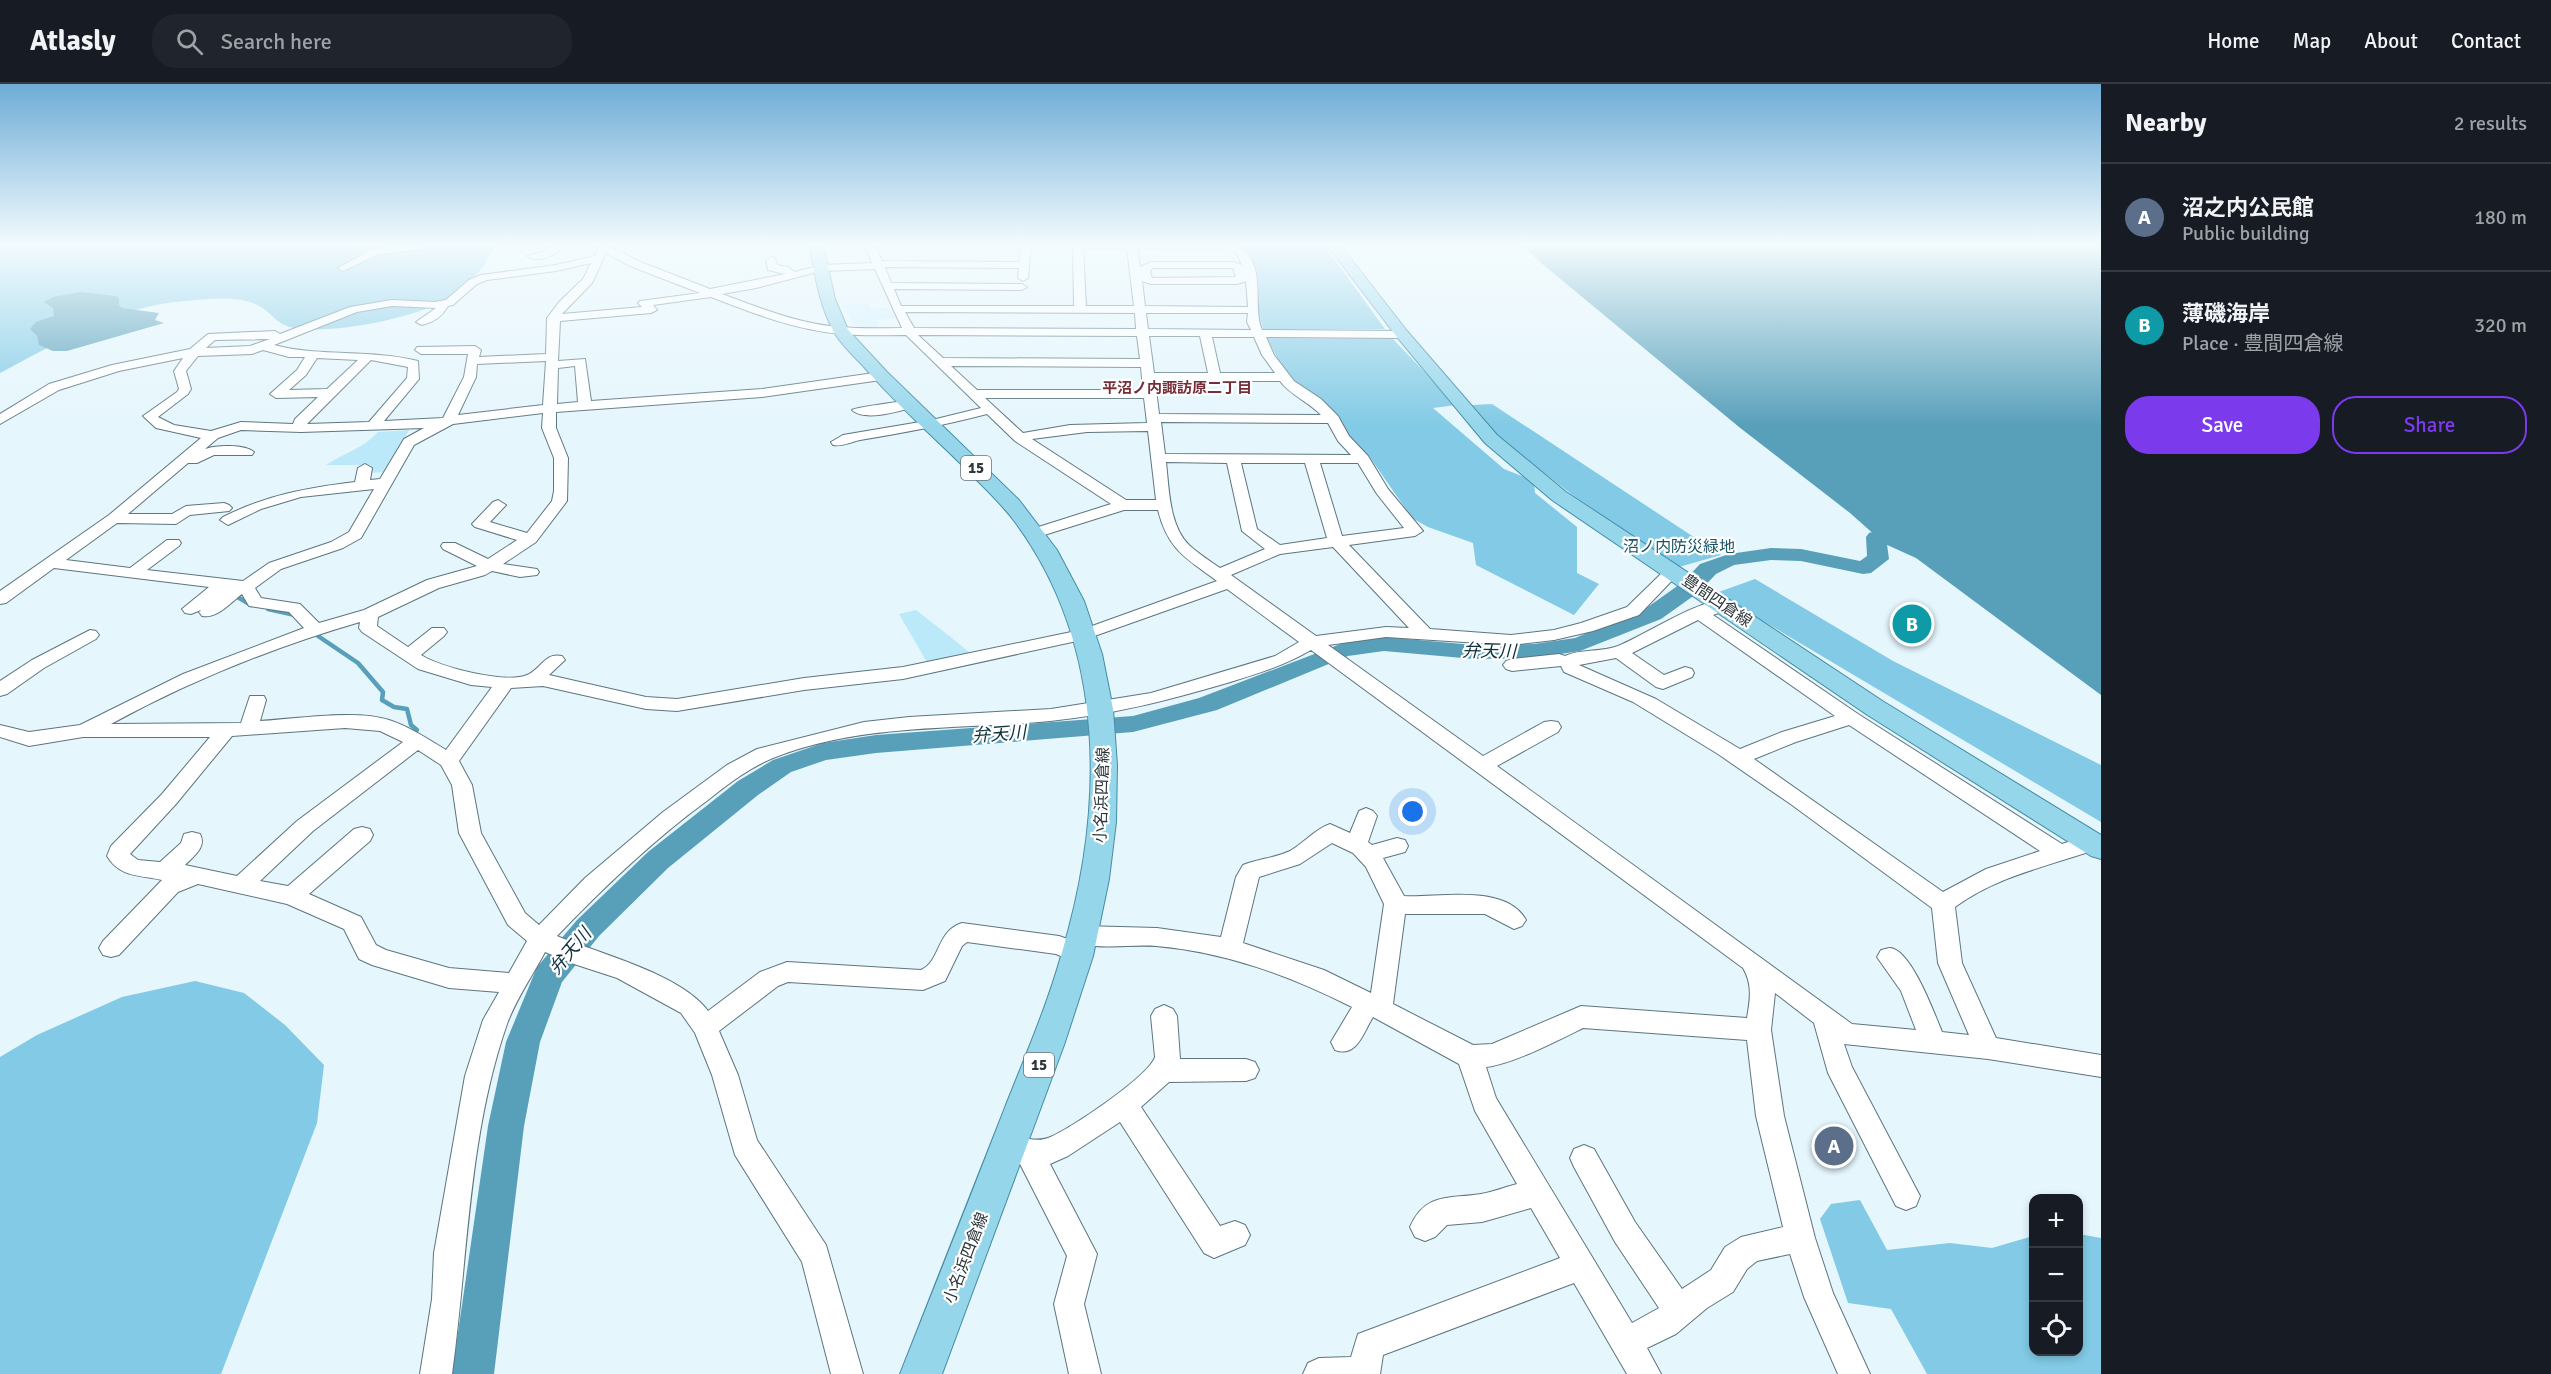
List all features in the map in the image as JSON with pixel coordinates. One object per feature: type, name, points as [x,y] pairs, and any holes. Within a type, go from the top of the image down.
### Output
[{"type":"main road","name":"小名浜四倉線","points":[[831,305],[841,331],[881,376],[1012,504],[1053,560],[1086,634],[1102,719],[1105,788],[1099,856],[1080,944],[1017,1149],[921,1374]]},
{"type":"main road","name":"豊間四倉線","points":[[1380,305],[1491,439],[1559,496],[1679,575],[1711,605],[2095,846]]},
{"type":"street","points":[[0,420],[54,387],[143,355],[252,350],[354,309],[370,305]]},
{"type":"street","points":[[422,322],[438,314],[444,305]]},
{"type":"street","points":[[83,731],[226,663],[286,639],[370,614],[415,592],[479,572],[530,539],[559,501],[561,491],[561,458],[549,428],[553,318],[562,305]]},
{"type":"street","points":[[553,318],[651,310],[646,305]]},
{"type":"street","points":[[755,305],[819,328],[841,331],[1402,334]]},
{"type":"street","points":[[896,305],[908,332],[1020,438],[1123,505]]},
{"type":"street","points":[[1018,332],[1020,305]]},
{"type":"street","points":[[1139,305],[1164,505],[1169,524],[1182,548],[1751,961],[1847,1034],[1988,1048],[2101,1066]]},
{"type":"street","points":[[370,614],[368,628],[424,664],[471,679],[505,682],[543,680],[646,703],[677,705],[804,684],[903,673],[1086,634],[1225,578],[1276,550],[1415,531],[1382,491],[1363,459],[1343,438],[1333,419],[1316,402],[1289,384],[1269,355],[1253,321],[1253,305]]},
{"type":"street","points":[[897,309],[1253,310]]},
{"type":"street","points":[[213,435],[163,426],[153,422],[150,416],[182,394],[185,389],[180,371],[194,352],[212,337],[294,333]]},
{"type":"street","points":[[1206,333],[1215,377]]},
{"type":"street","points":[[262,346],[289,353],[385,358],[414,364],[413,379],[373,426]]},
{"type":"street","points":[[191,609],[275,566],[337,545],[355,535],[409,442],[448,421],[470,377],[471,361],[475,350],[421,350]]},
{"type":"street","points":[[313,355],[302,372],[276,394],[331,393]]},
{"type":"street","points":[[301,428],[300,422],[368,357]]},
{"type":"street","points":[[471,361],[580,362],[585,407]]},
{"type":"street","points":[[939,362],[1147,363]]},
{"type":"street","points":[[0,599],[114,518],[213,435],[233,427],[373,426],[448,421],[551,408],[740,396],[881,376]]},
{"type":"street","points":[[1149,377],[1284,377]]},
{"type":"street","points":[[975,394],[1151,394]]},
{"type":"street","points":[[859,410],[873,411],[910,404]]},
{"type":"street","points":[[838,442],[854,437],[932,424],[989,410]]},
{"type":"street","points":[[1020,438],[1050,430],[1155,423],[1333,419]]},
{"type":"street","points":[[171,470],[208,452],[247,452]]},
{"type":"street","points":[[1158,458],[1363,459]]},
{"type":"street","points":[[1233,458],[1250,531],[1276,550]]},
{"type":"street","points":[[1311,458],[1336,541],[1424,634]]},
{"type":"street","points":[[361,486],[365,468]]},
{"type":"street","points":[[114,518],[176,519],[186,511],[226,514],[316,490],[385,483]]},
{"type":"street","points":[[498,505],[480,524],[530,539]]},
{"type":"street","points":[[1035,533],[1123,505],[1164,505]]},
{"type":"street","points":[[133,573],[173,543]]},
{"type":"street","points":[[449,546],[467,557],[500,569],[531,572]]},
{"type":"street","points":[[51,564],[237,586],[255,602],[294,608],[316,630]]},
{"type":"street","points":[[436,1374],[447,1299],[449,1253],[478,1076],[492,1031],[514,983],[540,939],[593,884],[670,817],[734,770],[764,754],[828,735],[864,728],[909,723],[1051,715],[1102,719],[1153,699],[1281,660],[1312,642],[1386,632],[1511,640],[1554,635],[1633,611],[1679,575]]},
{"type":"street","points":[[208,612],[237,586]]},
{"type":"street","points":[[1569,663],[1572,660],[1619,652],[1711,605],[1851,718],[2061,854]]},
{"type":"street","points":[[409,654],[438,632]]},
{"type":"street","points":[[0,690],[38,664],[90,635]]},
{"type":"street","points":[[1619,652],[1663,683],[1685,673]]},
{"type":"street","points":[[532,680],[556,660]]},
{"type":"street","points":[[1512,665],[1559,660],[1569,663]]},
{"type":"street","points":[[1569,663],[1570,668],[1648,703],[1739,757],[1944,904],[1950,963],[1988,1048]]},
{"type":"street","points":[[449,761],[505,682]]},
{"type":"street","points":[[249,727],[257,700]]},
{"type":"street","points":[[1739,757],[1789,736],[1851,718]]},
{"type":"street","points":[[0,731],[29,739],[83,731],[226,730],[345,722],[384,725],[416,740],[449,761],[462,785],[470,833],[516,919],[540,939],[582,957],[625,970],[690,1006],[705,1027],[725,1075],[745,1146],[815,1256],[847,1374]]},
{"type":"street","points":[[1478,762],[1544,726]]},
{"type":"street","points":[[226,730],[169,799],[122,846],[118,856],[133,868],[197,876],[291,896],[353,923],[367,951],[380,958],[449,978],[514,983]]},
{"type":"street","points":[[242,884],[305,826],[406,751],[416,740]]},
{"type":"street","points":[[1344,1042],[1374,1006],[1387,973],[1395,904],[1391,892],[1363,849],[1366,816]]},
{"type":"street","points":[[1230,948],[1247,877],[1251,871],[1280,864],[1300,855],[1318,845],[1330,832],[1363,849],[1397,846]]},
{"type":"street","points":[[291,896],[362,835]]},
{"type":"street","points":[[164,872],[191,846],[192,840]]},
{"type":"street","points":[[1944,904],[1956,893],[1988,876],[2095,846]]},
{"type":"street","points":[[111,948],[170,886],[197,876]]},
{"type":"street","points":[[1395,904],[1434,906],[1473,902],[1507,913],[1514,920]]},
{"type":"street","points":[[705,1027],[769,979],[787,972],[923,980],[936,974],[953,940],[962,932],[1059,945],[1157,937],[1230,948],[1315,977],[1427,1032],[1470,1057],[1493,1055],[1549,1033],[1581,1017],[1758,1030]]},
{"type":"street","points":[[1889,957],[1911,986],[1934,1043]]},
{"type":"street","points":[[1751,961],[1760,975],[1763,992],[1758,1030],[1770,1116],[1800,1238],[1819,1297],[1854,1374]]},
{"type":"street","points":[[1017,1149],[1048,1152],[1058,1147],[1124,1105],[1162,1071],[1167,1063],[1164,1016]]},
{"type":"street","points":[[1824,1018],[1841,1073],[1906,1196]]},
{"type":"street","points":[[1470,1057],[1484,1102],[1645,1374]]},
{"type":"street","points":[[1162,1071],[1246,1070]]},
{"type":"street","points":[[1124,1105],[1214,1243],[1235,1235]]},
{"type":"street","points":[[1017,1149],[1082,1254],[1081,1267],[1073,1284],[1069,1305],[1085,1374]]},
{"type":"street","points":[[1584,1158],[1625,1232],[1679,1311]]},
{"type":"street","points":[[1425,1227],[1440,1212],[1482,1208],[1538,1192]]},
{"type":"street","points":[[1626,1342],[1665,1323],[1696,1297],[1722,1281],[1736,1258],[1751,1247],[1800,1238]]},
{"type":"street","points":[[1319,1374],[1365,1372],[1369,1345],[1581,1265]]},
{"type":"shaded area","points":[[49,305],[119,305],[122,308],[159,313],[155,320],[164,323],[67,351],[53,351],[39,345],[37,336],[30,329],[36,322],[54,316],[53,308]]},
{"type":"shaded area","points":[[843,305],[869,305],[871,309],[895,307],[899,318],[876,320],[880,330],[868,330],[854,325]]},
{"type":"shaded area","points":[[1592,305],[2101,305],[2101,695],[1916,558],[1885,544],[1850,513],[1739,427]]},
{"type":"shaded area","points":[[409,430],[386,472],[368,473],[370,465],[326,465],[360,446],[378,432]]},
{"type":"shaded area","points":[[916,610],[971,654],[928,664],[899,614]]},
{"type":"green space","points":[[0,305],[155,305],[89,327],[0,373]]},
{"type":"green space","points":[[258,305],[434,305],[401,317],[331,329],[294,328],[284,325]]},
{"type":"green space","points":[[1258,305],[1368,305],[1385,329],[1263,329]]},
{"type":"green space","points":[[1267,338],[1393,339],[1456,405],[1433,408],[1504,469],[1534,481],[1535,493],[1577,527],[1577,573],[1599,584],[1574,615],[1476,565],[1473,543],[1428,527],[1412,518],[1369,456],[1350,438],[1340,420],[1320,400],[1287,377]]},
{"type":"green space","name":"沼ノ内防災緑地","points":[[1492,404],[1721,555],[1679,567],[1574,496],[1503,441],[1471,405]]},
{"type":"green space","name":"沼ノ内防災緑地","points":[[1755,579],[1893,661],[2101,765],[2101,822],[1716,593]]},
{"type":"green space","points":[[195,981],[244,993],[285,1025],[324,1065],[317,1123],[221,1374],[0,1374],[0,1057],[37,1035],[122,997]]},
{"type":"green space","points":[[1860,1200],[1887,1250],[1950,1243],[1992,1248],[2029,1237],[2029,1356],[2083,1356],[2083,1235],[2101,1238],[2101,1374],[1927,1374],[1891,1309],[1848,1303],[1820,1219],[1831,1204]]},
{"type":"waterway","name":"弁天川","points":[[473,1374],[506,1126],[523,1042],[548,976],[588,928],[658,860],[748,788],[782,766],[823,752],[876,744],[1133,724],[1208,704],[1343,650],[1384,644],[1474,652],[1534,651],[1580,644],[1653,614],[1691,587],[1708,569],[1729,560],[1771,554],[1801,555],[1863,568],[1878,559],[1876,537]]},
{"type":"waterway","points":[[236,596],[251,605]]},
{"type":"waterway","points":[[268,609],[295,615]]},
{"type":"waterway","points":[[318,636],[358,663],[383,692],[382,700],[394,707],[407,709],[411,725],[417,730]]},
{"type":"place","name":"薄磯海岸","points":[[1912,624]]},
{"type":"place","name":"沼之内公民館","points":[[1834,1146]]},
{"type":"district","name":"平沼ノ内諏訪原二丁目","points":[[1177,388]]}]
